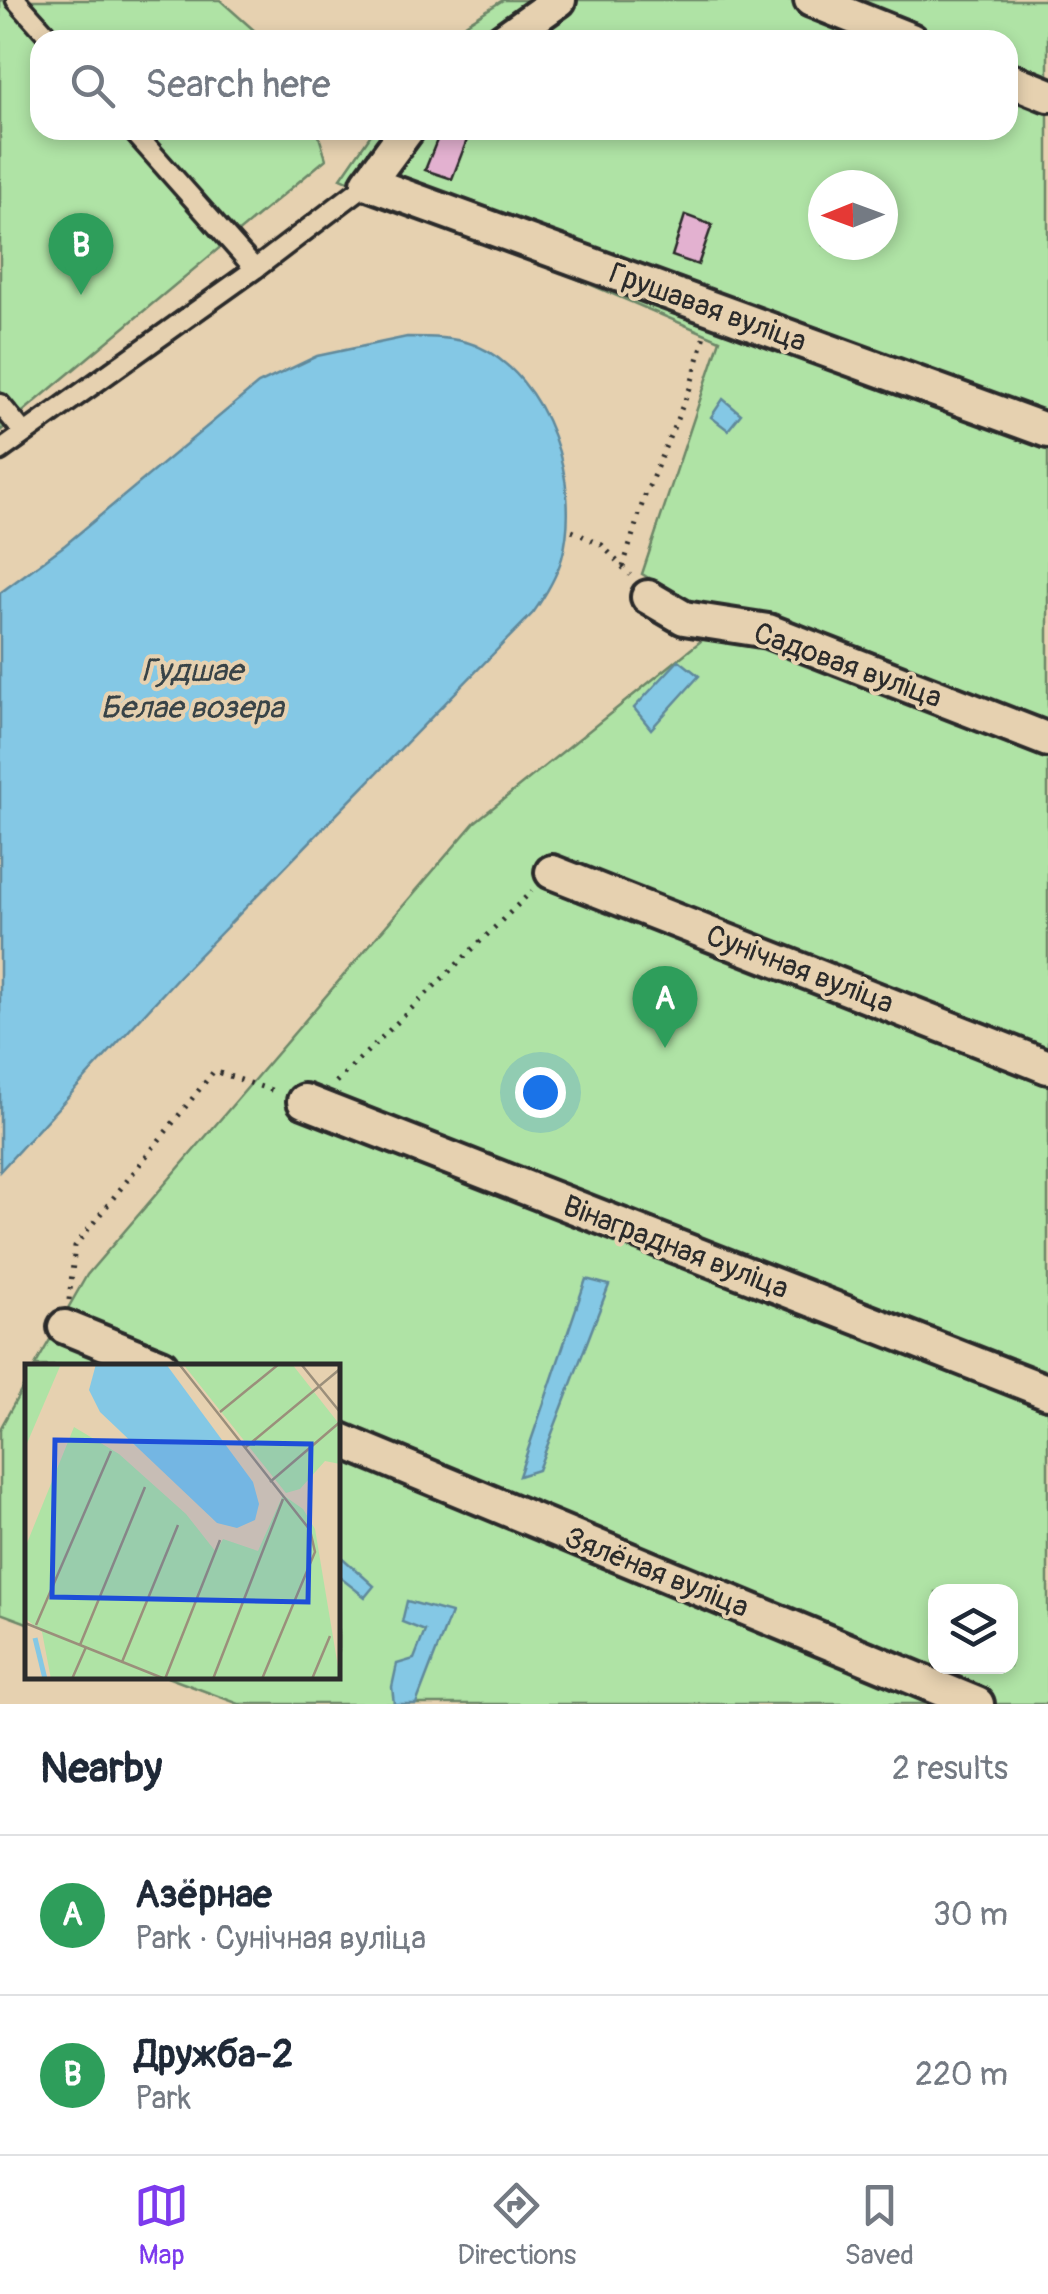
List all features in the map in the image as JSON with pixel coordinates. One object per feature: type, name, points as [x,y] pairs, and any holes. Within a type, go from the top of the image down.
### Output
[{"type":"street","points":[[517,30],[559,0]]},
{"type":"street","points":[[811,0],[885,30]]},
{"type":"street","points":[[1018,83],[1048,95]]},
{"type":"street","points":[[368,182],[400,140]]},
{"type":"street","name":"Грушавая вуліца","points":[[368,182],[1048,431]]},
{"type":"street","name":"Садовая вуліца","points":[[648,597],[684,618],[768,630],[1048,740]]},
{"type":"street","name":"Сунічная вуліца","points":[[552,872],[1048,1067]]},
{"type":"street","name":"Вінаградная вуліца","points":[[308,1103],[1048,1392]]},
{"type":"street","points":[[65,1327],[157,1364]]},
{"type":"street","name":"Зялёная вуліца","points":[[340,1440],[978,1704]]},
{"type":"lane","points":[[16,0],[43,30]]},
{"type":"lane","points":[[141,140],[256,269]]},
{"type":"lane","points":[[0,451],[256,269],[368,182]]},
{"type":"lane","points":[[0,404],[24,433]]},
{"type":"path","points":[[623,567],[644,498],[690,388],[712,308]]},
{"type":"path","points":[[572,531],[602,545],[648,597]]},
{"type":"path","points":[[65,1327],[75,1246],[214,1071],[308,1103],[552,872]]},
{"type":"green space","points":[[0,0],[220,0],[254,30],[30,30],[30,140],[320,140],[326,159],[0,431]]},
{"type":"green space","points":[[503,0],[1048,0],[1048,1704],[239,1704],[172,1679],[340,1679],[340,1364],[36,1364],[87,1275],[475,822],[737,612],[703,610],[642,574],[720,340],[341,178],[367,140],[1018,140],[1018,30],[456,30]]},
{"type":"green space","points":[[25,1384],[25,1622],[0,1613],[0,1429]]},
{"type":"water","name":"Гудшае Белае возера","points":[[407,337],[450,339],[475,345],[501,360],[523,381],[540,407],[554,436],[567,499],[562,558],[553,580],[533,613],[179,976],[0,1171],[0,593],[65,545],[258,384],[317,356]]},
{"type":"water","points":[[723,399],[741,414],[728,430],[711,417]]},
{"type":"water","points":[[679,660],[699,676],[651,729],[634,708]]},
{"type":"water","points":[[586,1279],[609,1285],[538,1470],[519,1476]]},
{"type":"water","points":[[340,1556],[374,1586],[365,1597],[340,1578]]},
{"type":"water","points":[[407,1601],[451,1613],[416,1704],[394,1704],[392,1687],[397,1664],[414,1659],[425,1631],[402,1622]]},
{"type":"building","points":[[437,140],[467,140],[452,179],[425,170]]},
{"type":"building","points":[[685,215],[712,225],[698,265],[672,256]]},
{"type":"place","name":"Дружба-2","points":[[81,295]]},
{"type":"place","name":"Азёрнае","points":[[665,1048]]}]
